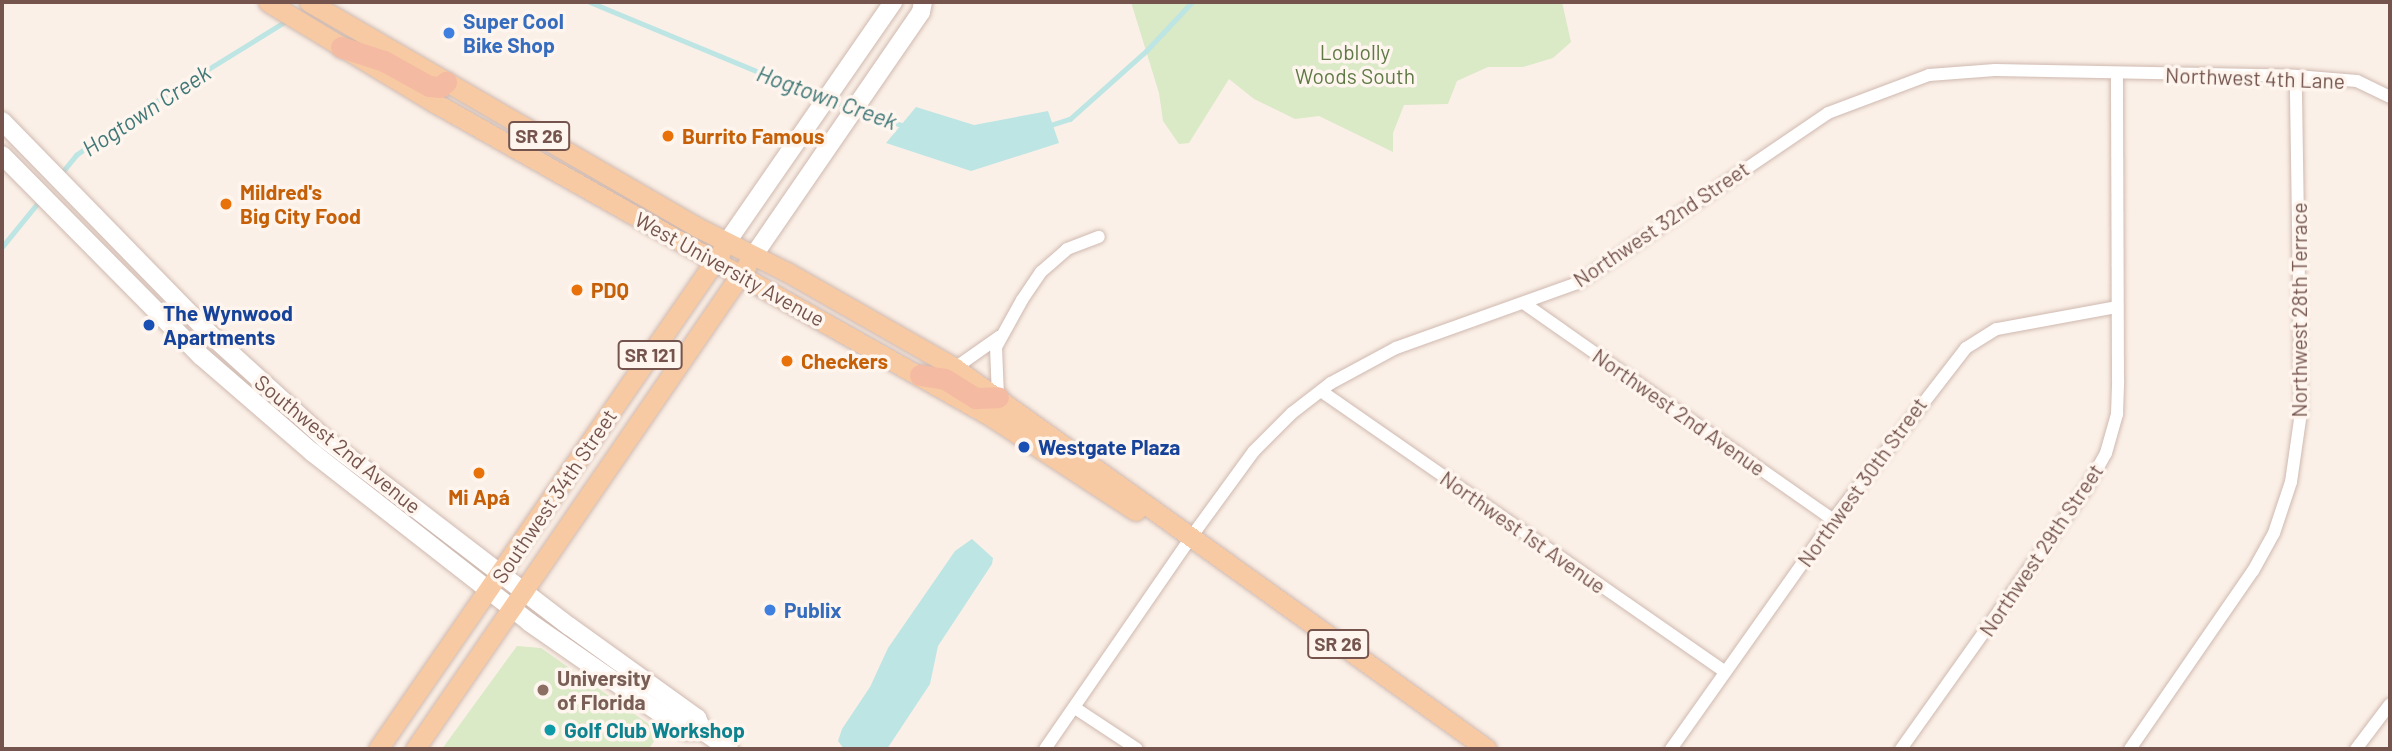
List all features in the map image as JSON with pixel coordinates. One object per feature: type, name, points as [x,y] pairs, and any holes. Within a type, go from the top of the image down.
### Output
[{"type":"highway","points":[[347,38],[429,86],[440,87],[446,82]]},
{"type":"highway","points":[[920,375],[944,379],[975,398],[998,397]]},
{"type":"main road","name":"West University Avenue","points":[[268,2],[347,38],[714,261],[920,375],[1020,434],[1142,516],[1189,540]]},
{"type":"main road","name":"West University Avenue","points":[[309,2],[347,38]]},
{"type":"main road","name":"SR 121","points":[[727,242],[894,2]]},
{"type":"main road","name":"SR 121","points":[[754,255],[921,12],[923,2]]},
{"type":"main road","name":"West University Avenue","points":[[446,82],[955,368],[998,397],[1189,540],[1487,749]]},
{"type":"main road","name":"Southwest 2nd Avenue","points":[[2,121],[92,216],[264,386],[325,439],[524,592],[697,718],[703,731],[729,749]]},
{"type":"main road","name":"Southwest 2nd Avenue","points":[[2,155],[75,232],[201,356],[313,453],[512,609],[686,731],[703,731]]},
{"type":"main road","name":"Southwest 34th Street","points":[[378,749],[489,592],[727,242]]},
{"type":"main road","name":"Southwest 34th Street","points":[[415,749],[754,255]]},
{"type":"main road","points":[[118,274],[133,256]]},
{"type":"street","name":"Northwest 32nd Street","points":[[1045,749],[1189,540],[1254,451],[1321,391],[1396,348],[1578,283],[1828,113],[1897,85],[1929,75],[1995,70],[2117,75]]},
{"type":"street","name":"Northwest 4th Lane","points":[[2117,75],[2296,76],[2357,81],[2390,97]]},
{"type":"street","name":"Northwest 29th Street","points":[[1901,749],[2086,489],[2106,453],[2117,414],[2117,75]]},
{"type":"street","name":"Northwest 28th Terrace","points":[[2130,749],[2253,571],[2274,533],[2291,482],[2301,413],[2296,76]]},
{"type":"street","points":[[998,397],[995,357],[1000,337],[1041,272],[1067,249],[1099,237]]},
{"type":"street","name":"Northwest 2nd Avenue","points":[[1525,304],[1833,520]]},
{"type":"street","name":"Northwest 30th Street","points":[[1671,749],[1833,520],[1966,348],[1997,329],[2117,307]]},
{"type":"street","points":[[955,368],[1000,337]]},
{"type":"street","name":"Northwest 1st Avenue","points":[[1321,391],[1725,673]]},
{"type":"street","points":[[2356,749],[2390,704]]},
{"type":"street","points":[[1075,708],[1137,749]]},
{"type":"green space","name":"Loblolly Woods South","points":[[1131,2],[1562,2],[1571,42],[1553,58],[1523,67],[1488,67],[1457,81],[1448,104],[1404,105],[1393,133],[1393,152],[1319,116],[1295,119],[1254,99],[1229,79],[1189,143],[1179,144],[1163,121],[1159,93]]},
{"type":"green space","name":"University of Florida","points":[[517,646],[541,648],[660,732],[649,749],[442,749]]},
{"type":"water","points":[[916,107],[974,125],[1048,111],[1059,143],[971,171],[886,143]]},
{"type":"water","points":[[972,539],[993,558],[992,564],[938,646],[930,684],[887,749],[844,749],[838,741],[842,729],[870,687],[888,648],[955,551]]},
{"type":"waterway","name":"Hogtown Creek","points":[[590,2],[822,98]]},
{"type":"waterway","points":[[1048,126],[1070,119],[1146,51],[1192,2]]},
{"type":"waterway","name":"Hogtown Creek","points":[[60,175],[76,155],[121,123],[288,20]]},
{"type":"waterway","name":"Hogtown Creek","points":[[830,101],[851,108]]},
{"type":"waterway","name":"Hogtown Creek","points":[[860,111],[904,126]]},
{"type":"waterway","name":"Hogtown Creek","points":[[2,247],[41,199]]},
{"type":"place","name":"Super Cool Bike Shop","points":[[449,33]]},
{"type":"place","name":"Burrito Famous","points":[[668,136]]},
{"type":"place","name":"Mildred's Big City Food","points":[[226,204]]},
{"type":"place","name":"PDQ","points":[[577,290]]},
{"type":"place","name":"The Wynwood Apartments","points":[[149,325]]},
{"type":"place","name":"Checkers","points":[[787,361]]},
{"type":"place","name":"Westgate Plaza","points":[[1024,447]]},
{"type":"place","name":"Mi Apá","points":[[479,473]]},
{"type":"place","name":"Publix","points":[[770,610]]},
{"type":"place","name":"University of Florida","points":[[543,690]]},
{"type":"place","name":"Golf Club Workshop","points":[[550,730]]}]
